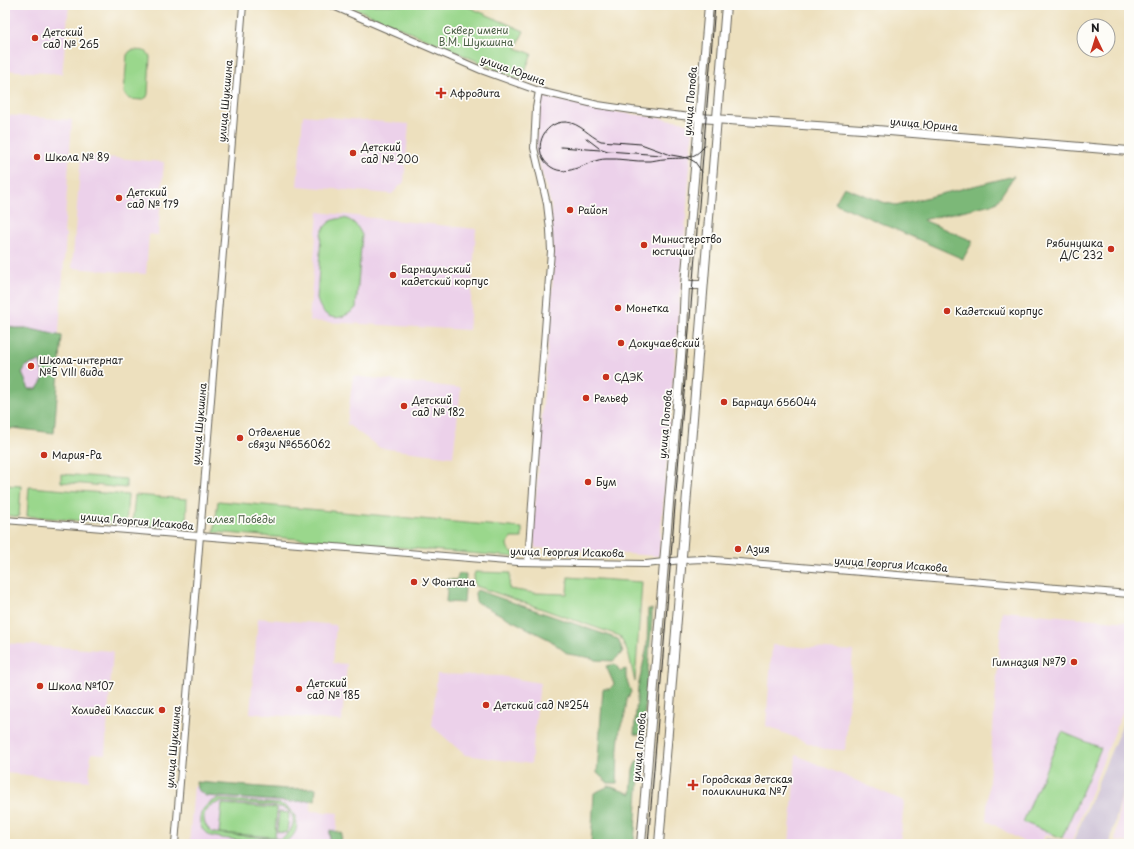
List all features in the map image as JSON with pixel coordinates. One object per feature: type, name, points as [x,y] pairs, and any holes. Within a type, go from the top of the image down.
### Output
[{"type":"main road","name":"улица Попова","points":[[641,844],[683,332],[685,285],[709,5]]},
{"type":"main road","points":[[659,844],[726,5]]},
{"type":"main road","name":"улица Юрина","points":[[699,118],[1129,150]]},
{"type":"main road","points":[[685,285],[703,285]]},
{"type":"street","name":"улица Шукшина","points":[[175,844],[243,5]]},
{"type":"street","name":"улица Юрина","points":[[331,5],[487,72],[539,91],[625,109],[699,118]]},
{"type":"street","points":[[528,562],[551,251],[547,204],[534,148],[536,108],[539,91]]},
{"type":"street","name":"улица Георгия Исакова","points":[[5,520],[425,555],[528,562],[646,564],[682,560],[728,561],[1129,594]]},
{"type":"shaded area","name":"Детский сад № 265","points":[[5,5],[69,5],[62,74],[5,70]]},
{"type":"shaded area","points":[[541,96],[610,111],[681,121],[691,125],[693,131],[659,556],[535,548],[533,532],[553,275],[551,205],[535,149]]},
{"type":"shaded area","points":[[5,115],[72,120],[64,233],[66,234],[52,427],[5,424]]},
{"type":"shaded area","name":"Детский сад № 200","points":[[303,115],[409,124],[404,182],[392,194],[297,186]]},
{"type":"shaded area","name":"Детский сад № 179","points":[[81,155],[164,162],[158,235],[149,234],[146,274],[72,268]]},
{"type":"shaded area","name":"Барнаульский кадетский корпус","points":[[318,212],[476,229],[469,330],[309,321]]},
{"type":"shaded area","name":"Детский сад № 182","points":[[353,376],[461,388],[453,457],[380,448],[347,424]]},
{"type":"shaded area","points":[[1002,611],[1129,622],[1129,696],[1072,840],[1045,835],[1041,844],[1027,844],[986,820]]},
{"type":"shaded area","name":"Детский сад № 185","points":[[258,618],[336,625],[333,663],[347,664],[342,721],[250,713]]},
{"type":"shaded area","points":[[5,643],[113,651],[105,754],[91,753],[89,781],[5,773]]},
{"type":"shaded area","points":[[772,645],[853,651],[845,750],[823,749],[766,726]]},
{"type":"shaded area","name":"Детский сад №254","points":[[437,674],[501,676],[540,683],[531,764],[465,755],[432,726]]},
{"type":"shaded area","points":[[1128,711],[1129,740],[1127,760],[1129,762],[1129,766],[1110,842],[1118,844],[1044,844],[1046,838],[1073,842]]},
{"type":"shaded area","points":[[796,755],[904,801],[900,844],[882,839],[882,844],[789,844]]},
{"type":"shaded area","points":[[1129,775],[1129,843],[1115,841],[1120,804]]},
{"type":"shaded area","points":[[194,786],[312,793],[310,811],[338,813],[335,844],[189,844]]},
{"type":"green space","name":"Сквер имени В.М. Шукшина","points":[[347,5],[464,5],[524,31],[516,48],[532,54],[521,80]]},
{"type":"green space","points":[[133,50],[146,52],[150,57],[148,94],[147,97],[142,100],[129,99],[124,93],[127,55]]},
{"type":"green space","points":[[1014,176],[996,203],[923,220],[973,241],[963,259],[835,203],[844,187],[882,202],[896,205]]},
{"type":"green space","points":[[344,218],[355,224],[362,235],[356,308],[350,313],[338,318],[323,312],[317,299],[321,234],[327,224],[336,219]]},
{"type":"green space","points":[[5,324],[14,328],[26,328],[62,336],[54,433],[13,428],[5,431],[5,361],[7,355],[5,349]],"holes":[[[40,361],[44,378],[37,389],[29,389],[22,373],[26,366]]]},
{"type":"green space","points":[[61,474],[126,479],[126,488],[61,482]]},
{"type":"green space","points":[[5,485],[21,486],[19,517],[5,515]]},
{"type":"green space","points":[[29,487],[128,495],[126,525],[27,516]]},
{"type":"green space","name":"аллея Победы","points":[[135,495],[187,499],[186,529],[132,525]]},
{"type":"green space","name":"аллея Победы","points":[[218,501],[522,528],[522,538],[511,538],[507,544],[510,551],[516,554],[516,557],[214,532]]},
{"type":"green space","points":[[475,572],[510,573],[509,589],[534,593],[567,594],[568,577],[642,582],[635,682],[629,655],[620,636],[476,586],[473,579]]},
{"type":"green space","points":[[459,574],[466,574],[464,603],[446,602],[448,579],[456,580]]},
{"type":"green space","points":[[477,590],[618,639],[623,652],[613,661],[595,660],[592,658],[568,654],[550,640],[476,602],[475,593]]},
{"type":"green space","points":[[648,609],[652,609],[652,618],[643,735],[634,734],[638,687],[647,647]]},
{"type":"green space","points":[[615,664],[620,671],[626,669],[626,678],[631,692],[627,699],[625,715],[620,728],[617,783],[608,783],[597,773],[603,689],[610,689],[614,684],[606,666]]},
{"type":"green space","points":[[1062,732],[1101,748],[1062,838],[1023,822]]},
{"type":"green space","points":[[637,760],[640,763],[634,844],[591,844],[594,793],[609,786],[631,794],[633,770]]},
{"type":"green space","points":[[196,782],[287,789],[316,788],[315,800],[290,802],[206,796],[197,789]]},
{"type":"green space","points":[[219,799],[280,804],[290,809],[296,818],[297,823],[295,833],[291,838],[281,842],[221,838],[209,835],[201,826],[200,815],[212,801]],"holes":[[[221,802],[275,806],[289,811],[293,820],[290,832],[280,839],[214,833],[208,828],[204,821],[205,813],[209,806]]]},
{"type":"green space","points":[[222,804],[277,808],[275,837],[219,833]]},
{"type":"green space","points":[[279,812],[289,813],[287,833],[277,832]]},
{"type":"green space","points":[[330,830],[342,833],[341,844],[329,844]]},
{"type":"tram line","points":[[648,844],[715,5]]},
{"type":"tram line","points":[[702,172],[695,162],[688,158],[671,155],[641,144],[601,141],[580,127],[566,122],[558,123],[545,132],[540,146],[541,154],[545,161],[551,167],[565,171],[606,159],[651,161],[686,158],[691,156],[696,154],[705,145]]},
{"type":"tram line","points":[[586,138],[599,148],[608,151],[661,155]]},
{"type":"tram line","points":[[561,147],[600,150]]},
{"type":"place","name":"Детский сад № 265","points":[[35,38]]},
{"type":"place","name":"Афродита","points":[[441,93]]},
{"type":"place","name":"Детский сад № 200","points":[[353,153]]},
{"type":"place","name":"Школа № 89","points":[[37,157]]},
{"type":"place","name":"Детский сад № 179","points":[[119,198]]},
{"type":"place","name":"Район","points":[[570,210]]},
{"type":"place","name":"Министерство юстиции","points":[[644,245]]},
{"type":"place","name":"Рябинушка Д/С 232","points":[[1111,249]]},
{"type":"place","name":"Барнаульский кадетский корпус","points":[[393,275]]},
{"type":"place","name":"Монетка","points":[[618,308]]},
{"type":"place","name":"Кадетский корпус","points":[[947,311]]},
{"type":"place","name":"Докучаевский","points":[[621,343]]},
{"type":"place","name":"Школа-интернат №5 VIII вида","points":[[31,366]]},
{"type":"place","name":"СДЭК","points":[[606,377]]},
{"type":"place","name":"Рельеф","points":[[586,398]]},
{"type":"place","name":"Барнаул 656044","points":[[724,402]]},
{"type":"place","name":"Детский сад № 182","points":[[404,406]]},
{"type":"place","name":"Отделение связи №656062","points":[[240,438]]},
{"type":"place","name":"Мария-Ра","points":[[44,455]]},
{"type":"place","name":"Бум","points":[[588,482]]},
{"type":"place","name":"Азия","points":[[738,549]]},
{"type":"place","name":"У Фонтана","points":[[414,582]]},
{"type":"place","name":"Гимназия №79","points":[[1074,662]]},
{"type":"place","name":"Школа №107","points":[[40,686]]},
{"type":"place","name":"Детский сад № 185","points":[[299,689]]},
{"type":"place","name":"Детский сад №254","points":[[486,705]]},
{"type":"place","name":"Холидей Классик","points":[[162,710]]},
{"type":"place","name":"Городская детская поликлиника №7","points":[[693,785]]}]
